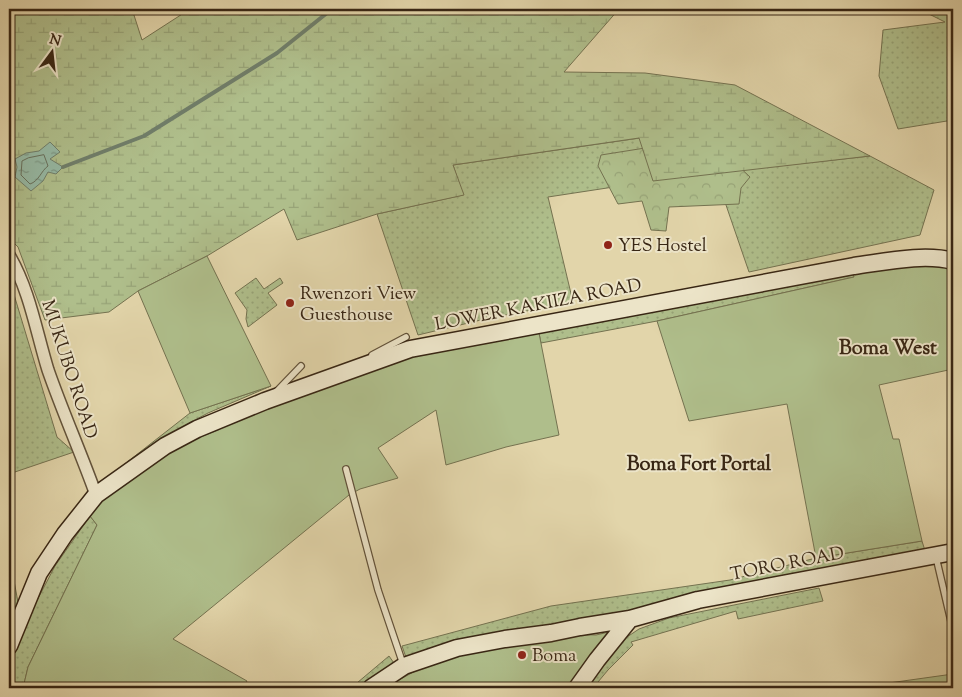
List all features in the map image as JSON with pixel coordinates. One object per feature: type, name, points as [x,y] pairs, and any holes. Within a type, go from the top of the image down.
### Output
[{"type":"main road","name":"LOWER KAKIIZA ROAD","points":[[9,646],[39,573],[64,534],[96,495],[165,446],[197,429],[265,401],[410,349],[854,266],[924,258],[943,258],[953,261]]},
{"type":"main road","name":"TORO ROAD","points":[[371,688],[404,666],[457,648],[505,639],[551,634],[630,619],[698,600],[953,552]]},
{"type":"main road","points":[[577,688],[630,619]]},
{"type":"street","name":"MUKUBO ROAD","points":[[9,255],[32,309],[48,368],[96,495]]},
{"type":"lane","points":[[347,371],[374,354],[406,338]]},
{"type":"lane","points":[[265,401],[301,366]]},
{"type":"lane","points":[[346,469],[378,590],[404,666]]},
{"type":"lane","points":[[935,555],[953,630]]},
{"type":"green space","points":[[9,9],[132,9],[142,40],[190,9],[619,9],[564,72],[645,73],[735,85],[870,156],[653,181],[639,138],[453,165],[464,195],[377,214],[297,240],[284,209],[207,256],[138,291],[109,312],[45,320],[18,247],[9,238]]},
{"type":"green space","points":[[929,9],[953,9],[953,120],[898,129],[879,76],[883,30],[945,22],[929,14]]},
{"type":"green space","points":[[640,138],[645,148],[653,181],[548,197],[573,302],[485,319],[418,335],[377,214],[463,195],[453,165]]},
{"type":"green space","points":[[645,148],[732,160],[750,177],[741,188],[739,204],[669,207],[666,231],[651,230],[642,201],[618,204],[598,166],[601,155]]},
{"type":"green space","points":[[870,156],[934,190],[920,235],[749,272],[715,173]]},
{"type":"green space","points":[[207,256],[271,386],[190,413],[138,291]]},
{"type":"green space","points":[[939,264],[953,267],[953,369],[879,385],[893,439],[899,439],[922,541],[816,558],[787,404],[689,421],[657,321],[854,277],[852,269]]},
{"type":"green space","points":[[852,269],[854,277],[657,321],[541,343],[538,328]]},
{"type":"green space","points":[[9,278],[57,437],[74,452],[9,474]]},
{"type":"green space","points":[[256,278],[264,289],[280,278],[283,283],[268,293],[277,305],[248,327],[246,319],[247,310],[235,293]]},
{"type":"green space","points":[[538,328],[559,435],[506,447],[446,465],[436,410],[378,448],[398,478],[360,489],[349,495],[173,639],[247,681],[243,688],[23,688],[28,667],[97,525],[90,516],[99,501],[172,448],[218,430],[255,408],[425,351]]},
{"type":"green space","points":[[271,386],[191,422],[108,477],[190,413]]},
{"type":"green space","points":[[90,516],[97,525],[28,667],[23,688],[9,688],[9,664],[22,629],[55,566]]},
{"type":"green space","points":[[922,541],[926,554],[408,663],[402,646],[551,606],[730,580],[816,558]]},
{"type":"green space","points":[[9,553],[19,608],[9,622]]},
{"type":"green space","points":[[819,588],[823,601],[738,619],[736,611],[631,642],[633,645],[593,688],[581,688],[599,663],[627,637],[639,629],[669,618]]},
{"type":"green space","name":"Boma","points":[[622,629],[577,688],[384,688],[452,651],[557,634],[596,635]]},
{"type":"green space","points":[[389,656],[396,666],[363,688],[351,688]]},
{"type":"green space","points":[[953,674],[953,688],[853,688]]},
{"type":"water","points":[[50,142],[60,152],[50,159],[63,167],[56,174],[48,172],[43,181],[31,191],[15,177],[17,167],[15,159],[26,153],[39,151]]},
{"type":"waterway","points":[[63,167],[144,136],[277,53],[332,9]]},
{"type":"place","name":"YES Hostel","points":[[608,245]]},
{"type":"place","name":"Rwenzori View Guesthouse","points":[[290,303]]},
{"type":"place","name":"Boma","points":[[522,655]]},
{"type":"district","name":"Boma West","points":[[888,347]]},
{"type":"district","name":"Boma Fort Portal","points":[[699,463]]}]
